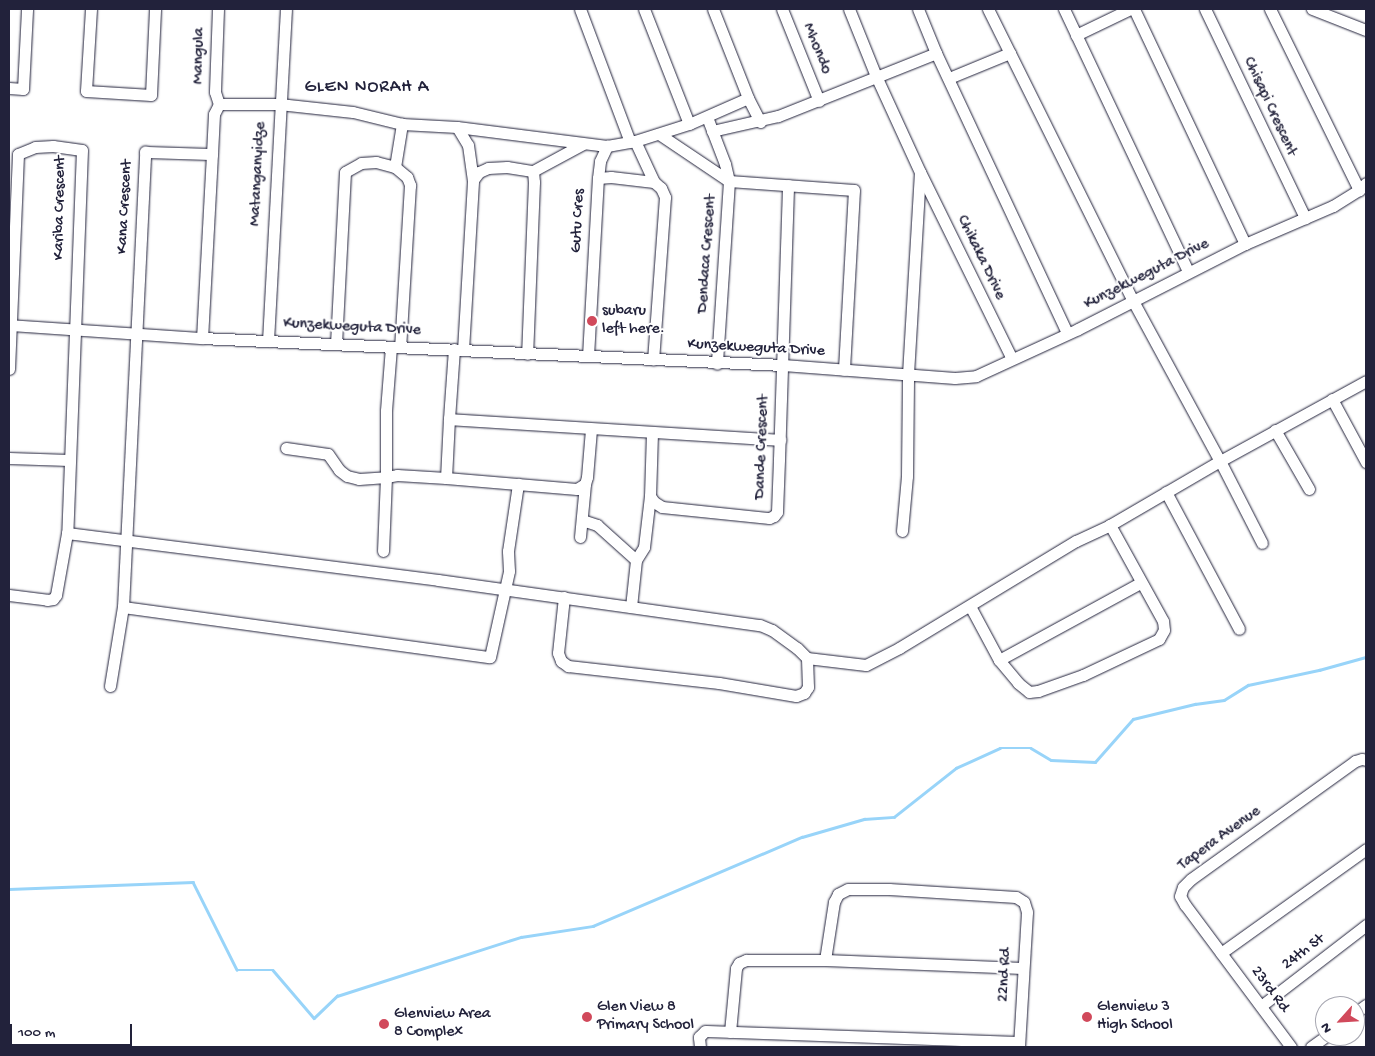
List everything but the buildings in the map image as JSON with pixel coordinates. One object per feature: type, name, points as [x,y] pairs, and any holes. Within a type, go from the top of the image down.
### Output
[{"type":"street","points":[[9,88],[22,89],[27,9]]},
{"type":"street","points":[[91,9],[86,91],[151,95],[155,9]]},
{"type":"street","name":"Mangula","points":[[218,9],[215,92],[219,104],[279,104],[353,112],[402,124],[457,127],[607,146],[659,134],[707,118],[748,98]]},
{"type":"street","name":"Matanganyidze","points":[[268,341],[279,104],[286,9]]},
{"type":"street","points":[[580,9],[632,141],[654,182],[661,188],[665,197],[653,360]]},
{"type":"street","points":[[644,9],[689,124]]},
{"type":"street","points":[[713,9],[748,98],[760,122]]},
{"type":"street","name":"Mhondo","points":[[782,9],[819,101]]},
{"type":"street","name":"Chikaka Drive","points":[[849,9],[876,76],[920,172],[1012,359]]},
{"type":"street","points":[[918,9],[936,53],[1067,333]]},
{"type":"street","points":[[988,9],[1133,301],[1220,461],[1262,543]]},
{"type":"street","points":[[1064,9],[1188,271]]},
{"type":"street","points":[[1076,35],[1132,9],[1245,244]]},
{"type":"street","name":"Chisapi Crescent","points":[[1205,9],[1305,218]]},
{"type":"street","points":[[1270,9],[1362,187]]},
{"type":"street","points":[[1312,9],[1366,30]]},
{"type":"street","points":[[712,131],[760,122],[819,101],[936,53]]},
{"type":"street","points":[[949,78],[1010,53]]},
{"type":"street","points":[[202,338],[214,114],[219,104]]},
{"type":"street","points":[[707,118],[725,164],[729,181]]},
{"type":"street","points":[[395,167],[402,124]]},
{"type":"street","points":[[446,478],[449,419],[459,349],[472,180],[468,145],[457,127]]},
{"type":"street","points":[[659,134],[729,181]]},
{"type":"street","points":[[472,180],[479,172],[488,168],[507,167],[533,172],[584,144]]},
{"type":"street","name":"Kariba Crescent","points":[[10,325],[18,154],[35,148],[54,146],[82,150],[73,329]]},
{"type":"street","points":[[598,178],[600,161],[607,146]]},
{"type":"street","name":"Kana Crescent","points":[[136,335],[145,152],[212,154]]},
{"type":"street","points":[[336,344],[345,172],[361,162],[376,162],[395,167],[407,177],[410,185],[395,347],[386,412],[383,551]]},
{"type":"street","points":[[527,354],[533,172]]},
{"type":"street","name":"Chikaka Drive","points":[[902,531],[907,476],[908,374],[920,172]]},
{"type":"street","name":"Gutu Cres","points":[[588,356],[598,178],[654,182]]},
{"type":"street","name":"Dendaca Crescent","points":[[717,364],[729,181],[854,190],[844,370]]},
{"type":"street","name":"Dande Crescent","points":[[650,496],[662,507],[769,518],[777,512],[788,185]]},
{"type":"street","name":"Kunzekweguta Drive","points":[[10,325],[136,335],[459,349],[717,364],[783,365],[955,378],[976,376],[1133,301],[1188,271],[1333,206],[1362,187]]},
{"type":"street","points":[[9,369],[10,325]]},
{"type":"street","points":[[9,596],[47,600],[56,595],[67,533],[73,329]]},
{"type":"street","points":[[110,686],[123,607],[136,335]]},
{"type":"street","points":[[67,533],[564,597],[760,625],[772,630],[808,658],[866,666],[970,606],[1076,540],[1110,525],[1275,430],[1366,381]]},
{"type":"street","points":[[1332,399],[1366,462]]},
{"type":"street","points":[[449,419],[780,440]]},
{"type":"street","points":[[580,537],[591,429]]},
{"type":"street","points":[[1275,430],[1309,489]]},
{"type":"street","points":[[631,607],[636,560],[644,547],[650,496],[652,433]]},
{"type":"street","points":[[286,448],[328,454],[339,470],[347,476],[359,480],[397,475],[577,489],[585,484]]},
{"type":"street","points":[[9,458],[69,460]]},
{"type":"street","points":[[123,607],[490,657],[506,590],[518,484]]},
{"type":"street","points":[[1166,492],[1239,629]]},
{"type":"street","points":[[582,520],[597,525],[636,560]]},
{"type":"street","points":[[970,606],[999,660],[1018,684],[1029,692],[1038,691],[1084,675],[1159,639],[1164,630],[1163,620],[1140,582],[1110,525]]},
{"type":"street","points":[[999,660],[1140,582]]},
{"type":"street","points":[[564,597],[558,653],[560,661],[568,666],[720,683],[796,696],[804,693],[808,687],[808,658]]},
{"type":"street","name":"Tapera Avenue","points":[[1221,953],[1185,905],[1180,896],[1183,887],[1354,761],[1366,760]]},
{"type":"street","points":[[1221,953],[1366,849]]},
{"type":"street","name":"22nd Rd","points":[[825,960],[835,897],[841,891],[848,889],[889,889],[1016,897],[1026,906],[1019,1045]]},
{"type":"street","name":"24th St","points":[[1260,1006],[1366,925]]},
{"type":"street","name":"23rd Rd","points":[[1221,953],[1291,1047]]},
{"type":"street","points":[[730,1032],[736,968],[739,963],[746,960],[825,960],[1022,968]]},
{"type":"street","points":[[700,1047],[699,1037],[705,1031],[1019,1045]]},
{"type":"waterway","points":[[9,889],[193,882],[237,970],[273,970],[314,1018],[337,996],[521,937],[593,926],[802,837],[864,819],[894,817],[956,768],[1000,748],[1031,748],[1051,760],[1095,762],[1133,719],[1195,704],[1224,700],[1248,685],[1319,670],[1366,657]]},
{"type":"place","name":"subaru left here.","points":[[592,321]]},
{"type":"place","name":"Glen View 8 Primary School","points":[[587,1017]]},
{"type":"place","name":"Glenview 3 High School","points":[[1087,1017]]},
{"type":"place","name":"Glenview Area 8 Complex","points":[[384,1024]]},
{"type":"district","name":"GLEN NORAH A","points":[[367,88]]}]
